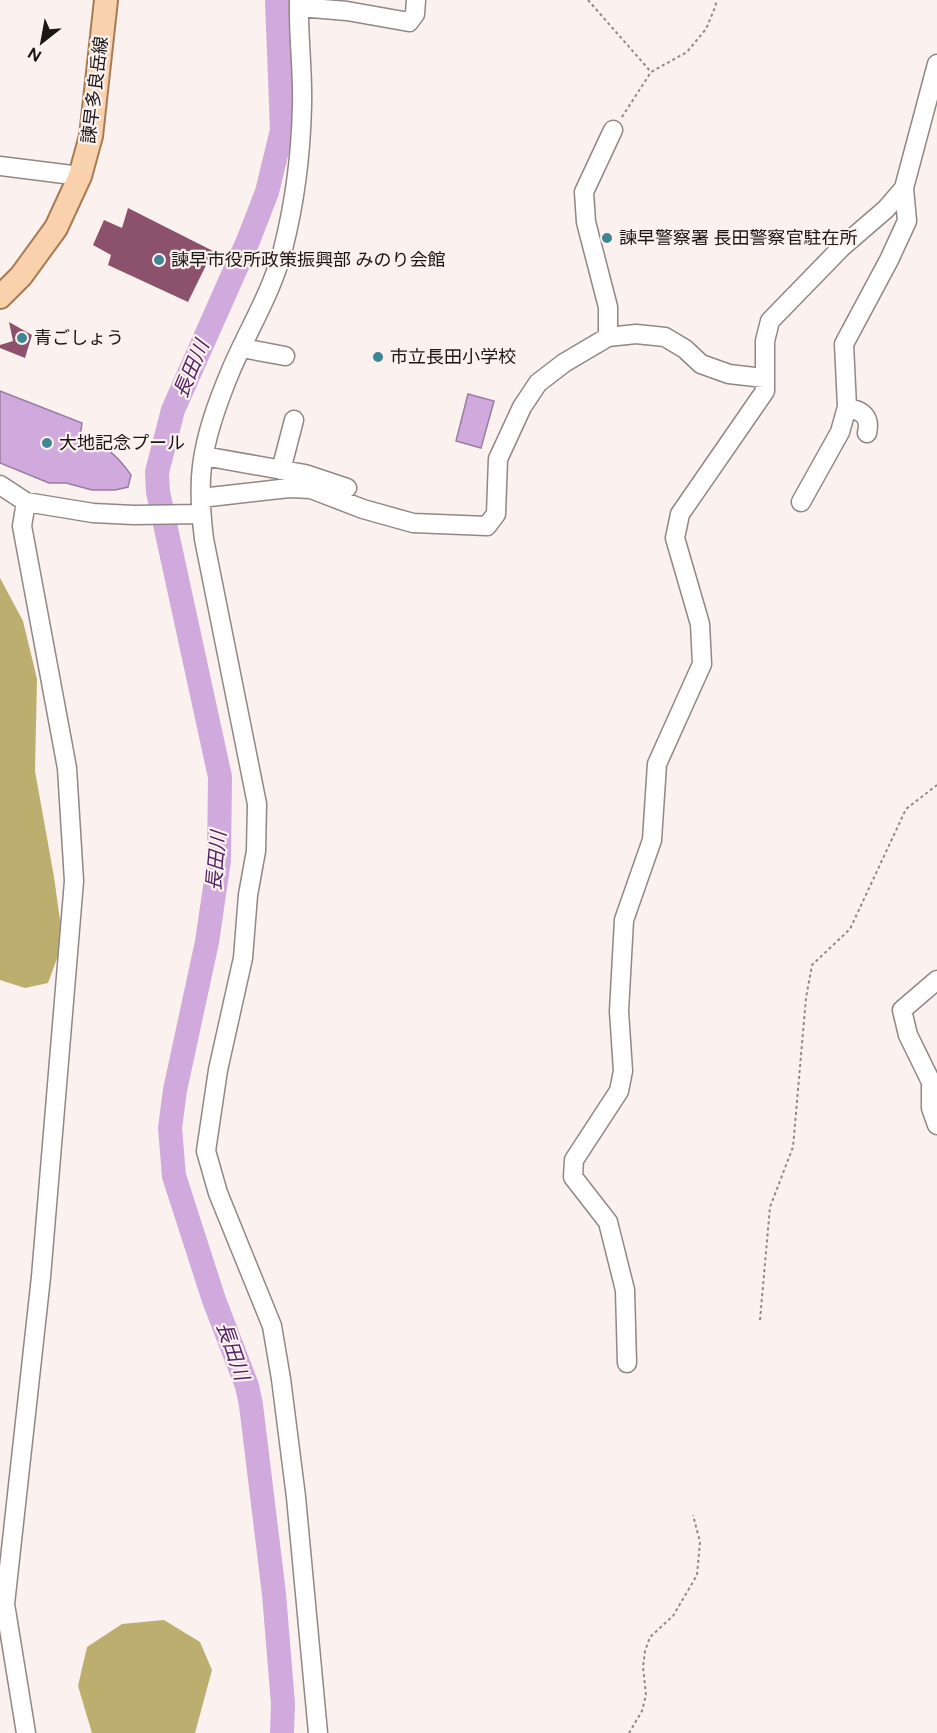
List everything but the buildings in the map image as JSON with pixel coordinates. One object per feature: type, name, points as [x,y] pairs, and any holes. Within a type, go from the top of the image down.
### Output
[{"type":"main road","name":"諫早多良岳線","points":[[0,297],[21,276],[56,228],[80,176],[91,136],[106,0]]},
{"type":"street","points":[[318,1733],[296,1497],[272,1326],[218,1193],[206,1151],[218,1070],[243,958],[248,895],[256,851],[257,804],[198,509],[202,467],[211,423],[231,369],[260,312],[282,251],[299,166],[302,104],[299,4],[347,6],[409,22],[415,14],[416,0]]},
{"type":"street","points":[[801,501],[840,432],[847,407],[844,344],[907,221],[904,188],[937,63]]},
{"type":"street","points":[[608,338],[608,307],[586,222],[584,192],[614,130]]},
{"type":"street","points":[[0,166],[80,176]]},
{"type":"street","points":[[627,1363],[625,1290],[608,1222],[573,1177],[574,1160],[619,1091],[623,1071],[619,1011],[624,920],[652,840],[657,764],[702,664],[700,624],[675,538],[680,514],[765,391],[765,341],[770,321],[842,247],[886,209],[904,188]]},
{"type":"street","points":[[0,485],[26,502],[93,513],[134,515],[198,509],[289,488],[311,489],[363,509],[413,523],[487,526],[496,514],[498,459],[522,407],[538,383],[564,363],[608,338],[636,334],[665,338],[685,350],[701,364],[729,374],[764,378]]},
{"type":"street","points":[[242,348],[285,356]]},
{"type":"street","points":[[847,407],[859,410],[866,416],[869,424],[867,434]]},
{"type":"street","points":[[281,470],[294,420]]},
{"type":"street","points":[[204,456],[305,474],[347,488]]},
{"type":"street","points":[[26,502],[22,526],[67,768],[74,881],[41,1277],[5,1604],[26,1733]]},
{"type":"street","points":[[937,980],[902,1010],[908,1035],[931,1082],[931,1108],[937,1125]]},
{"type":"path","points":[[588,0],[651,72]]},
{"type":"path","points":[[614,130],[651,72],[687,52],[706,29],[716,5],[715,0]]},
{"type":"path","points":[[760,1320],[770,1207],[793,1147],[806,998],[812,965],[850,929],[906,809],[937,785]]},
{"type":"path","points":[[629,1733],[642,1711],[646,1695],[643,1667],[650,1637],[674,1616],[697,1575],[700,1542],[693,1515]]},
{"type":"shaded area","name":"大地記念プール","points":[[0,391],[82,423],[80,437],[104,448],[120,460],[131,475],[128,487],[115,490],[92,490],[66,483],[49,483],[0,463]]},
{"type":"shaded area","points":[[468,394],[494,401],[481,448],[456,441]]},
{"type":"shaded area","points":[[0,578],[23,621],[37,679],[35,771],[63,942],[48,983],[25,988],[0,980]]},
{"type":"shaded area","points":[[164,1620],[200,1642],[212,1670],[195,1733],[92,1733],[78,1686],[87,1647],[122,1624]]},
{"type":"waterway","name":"長田川","points":[[277,0],[282,130],[267,192],[248,241],[173,410],[157,472],[158,492],[220,777],[219,860],[207,942],[175,1090],[170,1128],[174,1176],[214,1300],[247,1386],[251,1405],[274,1594],[283,1704],[282,1733]]},
{"type":"place","name":"諫早警察署 長田警察官駐在所","points":[[607,238]]},
{"type":"place","name":"諫早市役所政策振興部 みのり会館","points":[[159,260]]},
{"type":"place","name":"青ごしょう","points":[[22,338]]},
{"type":"place","name":"市立長田小学校","points":[[378,357]]},
{"type":"place","name":"大地記念プール","points":[[47,443]]}]
